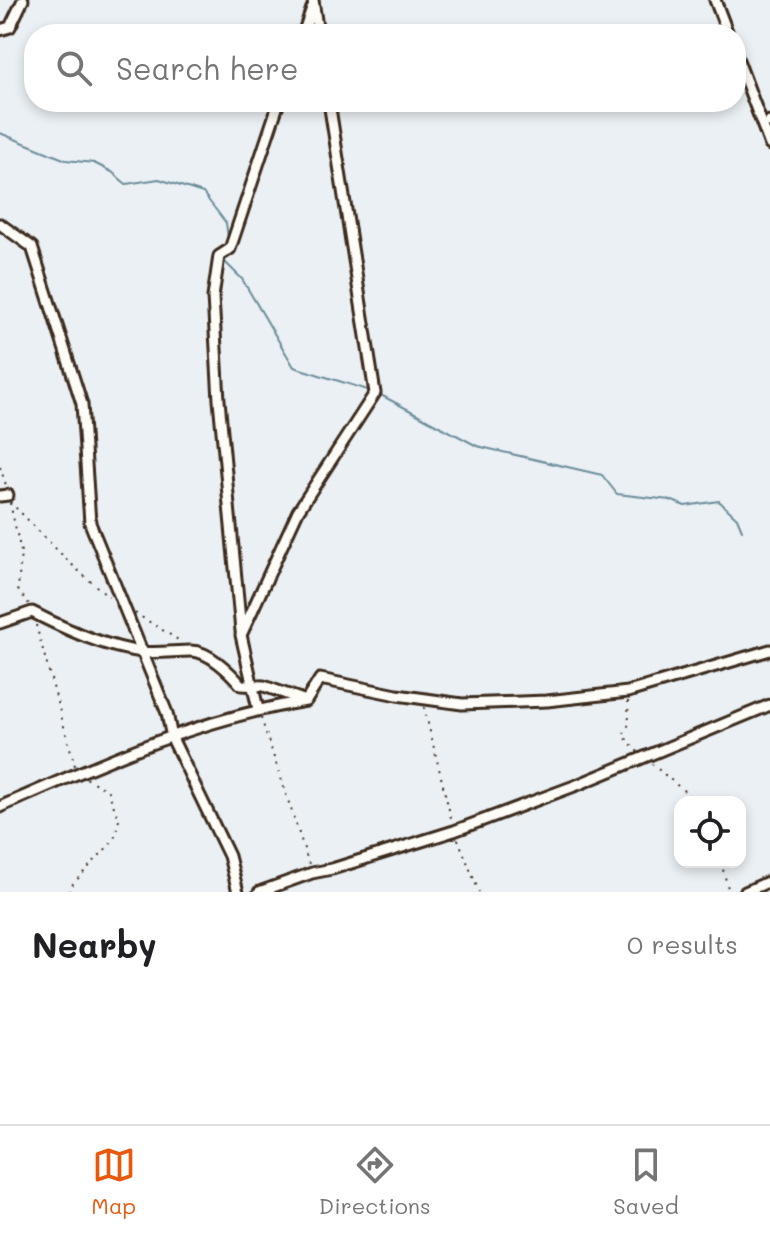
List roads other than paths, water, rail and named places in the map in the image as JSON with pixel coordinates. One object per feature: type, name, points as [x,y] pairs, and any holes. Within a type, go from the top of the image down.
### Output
[{"type":"street","points":[[0,30],[10,27],[23,0]]},
{"type":"street","points":[[715,0],[724,24]]},
{"type":"street","points":[[306,24],[313,2]]},
{"type":"street","points":[[313,2],[316,24]]},
{"type":"street","points":[[746,81],[770,145]]},
{"type":"street","points":[[258,709],[241,635],[224,481],[213,297],[219,256],[230,249],[276,112]]},
{"type":"street","points":[[241,635],[298,511],[375,393],[331,112]]},
{"type":"street","points":[[0,224],[32,247],[82,404],[90,523],[167,713],[172,738],[229,856],[238,892]]},
{"type":"street","points":[[0,623],[32,612],[67,630],[140,652],[195,651],[220,665],[241,685],[264,686],[306,701]]},
{"type":"street","points":[[0,807],[77,773],[172,738],[258,709],[306,701],[320,679],[462,704],[547,701],[628,692],[770,650]]},
{"type":"street","points":[[259,892],[454,831],[770,705]]},
{"type":"street","points":[[745,892],[770,881]]},
{"type":"waterway","points":[[0,133],[66,160],[94,163],[126,184],[159,179],[203,193],[226,223],[228,238]]},
{"type":"waterway","points":[[227,256],[224,261],[242,279],[294,367],[371,391]]},
{"type":"waterway","points":[[377,393],[477,446],[602,475],[617,494],[670,500],[685,506],[719,501],[737,518],[742,530]]}]
